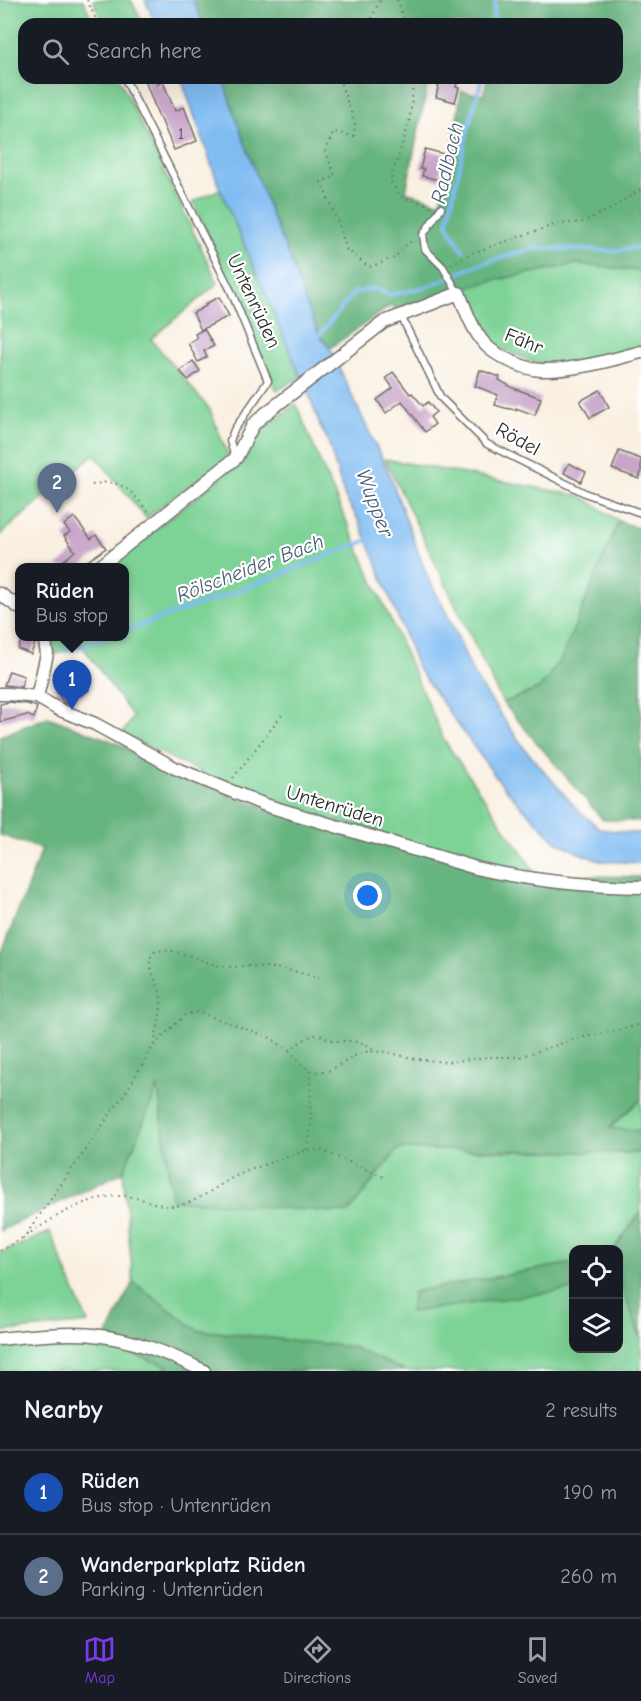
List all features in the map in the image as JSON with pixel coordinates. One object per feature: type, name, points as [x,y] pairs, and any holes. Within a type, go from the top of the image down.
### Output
[{"type":"street","points":[[103,563],[236,458],[253,425],[361,339],[384,322],[456,288]]},
{"type":"street","name":"Fähr","points":[[456,288],[473,327],[489,348],[515,363],[540,370],[579,366],[641,352]]},
{"type":"street","points":[[0,594],[15,604]]},
{"type":"street","points":[[37,697],[46,654],[45,641]]},
{"type":"street","name":"Untenrüden","points":[[0,694],[37,697],[58,709],[95,724],[175,768],[265,805],[486,870],[576,885],[641,887]]},
{"type":"street","points":[[0,1339],[93,1335],[147,1346],[204,1371]]},
{"type":"lane","name":"Untenrüden","points":[[128,84],[235,300],[268,381],[234,430],[230,441],[236,458]]},
{"type":"lane","points":[[423,235],[441,208]]},
{"type":"lane","name":"Fähr","points":[[423,235],[425,249],[445,270],[456,288]]},
{"type":"lane","name":"Rödel","points":[[401,315],[441,398],[487,444],[587,494],[641,513]]},
{"type":"path","points":[[87,0],[95,18]]},
{"type":"path","points":[[372,18],[380,0]]},
{"type":"path","points":[[397,0],[403,18]]},
{"type":"path","points":[[341,84],[355,123],[354,135],[334,132],[325,150],[335,176],[321,182],[340,227],[346,249],[369,267],[394,258],[407,244],[423,235]]},
{"type":"path","points":[[413,84],[409,124],[390,181],[401,198],[441,208]]},
{"type":"path","points":[[445,270],[472,254],[557,224],[583,222],[612,208],[641,189]]},
{"type":"path","points":[[92,485],[114,482],[124,486],[158,521]]},
{"type":"path","points":[[224,789],[282,715]]},
{"type":"path","points":[[154,1045],[161,1005],[160,993],[150,968],[151,955],[154,952],[174,951],[216,965],[266,967],[319,978]]},
{"type":"path","points":[[23,1239],[127,1090],[154,1045],[186,1014],[191,1012],[204,1014],[272,1038],[302,1065],[319,1072],[332,1070],[361,1052],[376,1051],[447,1062],[488,1057],[519,1057],[575,1039],[641,1024]]},
{"type":"path","points":[[288,1050],[308,1037],[319,1034],[328,1040],[359,1042],[376,1051]]},
{"type":"path","points":[[307,1150],[311,1124],[310,1070]]},
{"type":"path","points":[[0,1251],[71,1208],[92,1199],[123,1196],[172,1206],[182,1205],[239,1175],[307,1150],[328,1153],[386,1178]]},
{"type":"green space","points":[[0,0],[83,0],[91,18],[18,18],[18,84],[122,84],[218,283],[151,339],[210,410],[227,458],[146,518],[94,454],[0,535]]},
{"type":"green space","points":[[93,0],[131,0],[140,18],[101,18]]},
{"type":"green space","points":[[193,0],[641,0],[641,271],[576,264],[486,282],[397,311],[392,305],[330,348],[322,338],[305,304],[224,84],[428,84],[406,191],[440,203],[450,168],[461,91],[483,95],[486,84],[623,84],[623,18],[200,18]]},
{"type":"green space","points":[[220,189],[301,376],[277,391],[193,202]]},
{"type":"green space","points":[[576,264],[641,271],[641,347],[583,361],[545,367],[497,347],[480,329],[459,290],[486,282]]},
{"type":"green space","points":[[296,404],[444,740],[537,875],[507,871],[265,801],[234,789],[122,734],[133,717],[81,644],[54,655],[50,641],[129,641],[129,563],[111,563],[243,461],[265,427]]},
{"type":"green space","points":[[385,459],[581,496],[619,521],[562,657],[540,688],[503,703]]},
{"type":"green space","points":[[619,521],[641,529],[641,821],[603,820],[503,703],[540,688],[562,657]]},
{"type":"green space","points":[[48,717],[117,743],[234,797],[373,842],[537,875],[641,877],[641,1099],[609,1128],[641,1131],[641,1153],[398,1149],[348,1213],[172,1200],[158,1087],[123,1172],[0,1231],[0,957],[42,849],[0,835],[0,736]]},
{"type":"green space","points":[[158,1086],[172,1199],[348,1213],[398,1149],[641,1153],[641,1212],[617,1245],[569,1245],[569,1264],[413,1292],[410,1311],[569,1290],[569,1353],[623,1353],[623,1290],[641,1339],[641,1371],[405,1371],[352,1347],[197,1330],[133,1282],[123,1172]]},
{"type":"green space","points":[[641,1099],[641,1131],[609,1129]]},
{"type":"green space","points":[[641,1212],[641,1339],[623,1291],[623,1245],[617,1245]]},
{"type":"green space","points":[[50,1232],[88,1323],[0,1332],[0,1253]]},
{"type":"green space","points":[[569,1264],[569,1290],[410,1312],[413,1292]]},
{"type":"green space","points":[[133,1282],[197,1330],[352,1347],[405,1371],[163,1371],[168,1366],[103,1344]]},
{"type":"green space","points":[[13,1340],[103,1344],[169,1366],[163,1371],[0,1371],[0,1343]]},
{"type":"water","points":[[145,0],[193,0],[200,18],[153,18]]},
{"type":"water","name":"Wupper","points":[[183,84],[224,84],[272,217],[320,337],[330,348],[388,471],[426,573],[452,624],[474,676],[524,748],[577,809],[600,829],[641,833],[641,863],[600,861],[556,841],[498,780],[418,669],[371,549],[358,519],[345,498],[327,438],[220,189]]},
{"type":"building","points":[[146,84],[164,84],[175,111],[184,107],[197,141],[174,150]]},
{"type":"building","points":[[439,84],[457,84],[456,87],[459,88],[455,102],[436,97]]},
{"type":"building","points":[[425,149],[444,154],[439,180],[422,176],[424,169],[420,169]]},
{"type":"building","points":[[219,297],[229,316],[201,330],[193,313]]},
{"type":"building","points":[[204,329],[214,346],[204,351],[207,357],[198,362],[188,343],[197,338],[195,334]]},
{"type":"building","points":[[193,361],[200,371],[188,380],[180,371]]},
{"type":"building","points":[[480,370],[500,377],[499,380],[513,388],[541,398],[535,415],[516,408],[516,410],[495,405],[498,395],[475,386]]},
{"type":"building","points":[[393,372],[410,394],[412,393],[423,406],[428,402],[436,412],[430,417],[435,424],[425,432],[402,401],[386,413],[377,400],[393,388],[386,378]]},
{"type":"building","points":[[600,390],[609,407],[590,418],[580,401]]},
{"type":"building","points":[[619,451],[641,459],[639,479],[612,469]]},
{"type":"building","points":[[569,463],[586,472],[581,482],[564,473]]},
{"type":"building","points":[[74,517],[91,539],[96,535],[106,548],[85,563],[61,563],[75,551],[64,536],[70,532],[64,525]]},
{"type":"building","points":[[21,641],[36,641],[31,654],[18,649]]},
{"type":"building","points":[[9,671],[24,676],[21,687],[4,685]]},
{"type":"building","points":[[67,680],[72,689],[84,682],[89,690],[66,703],[63,702],[55,687]]},
{"type":"building","points":[[9,702],[37,707],[34,718],[27,715],[0,722],[0,704]]},
{"type":"waterway","name":"Radlbach","points":[[494,18],[495,0]]},
{"type":"waterway","name":"Radlbach","points":[[463,251],[447,224],[467,132],[480,84]]},
{"type":"waterway","points":[[317,338],[354,293],[374,288],[390,295],[427,287],[477,265],[535,248],[614,251],[641,247]]},
{"type":"waterway","name":"Rölscheider Bach","points":[[129,629],[235,592],[371,539]]},
{"type":"waterway","name":"Rölscheider Bach","points":[[63,651],[97,641]]},
{"type":"place","name":"Wanderparkplatz Rüden","points":[[57,513]]},
{"type":"place","name":"Rüden","points":[[72,710]]}]
